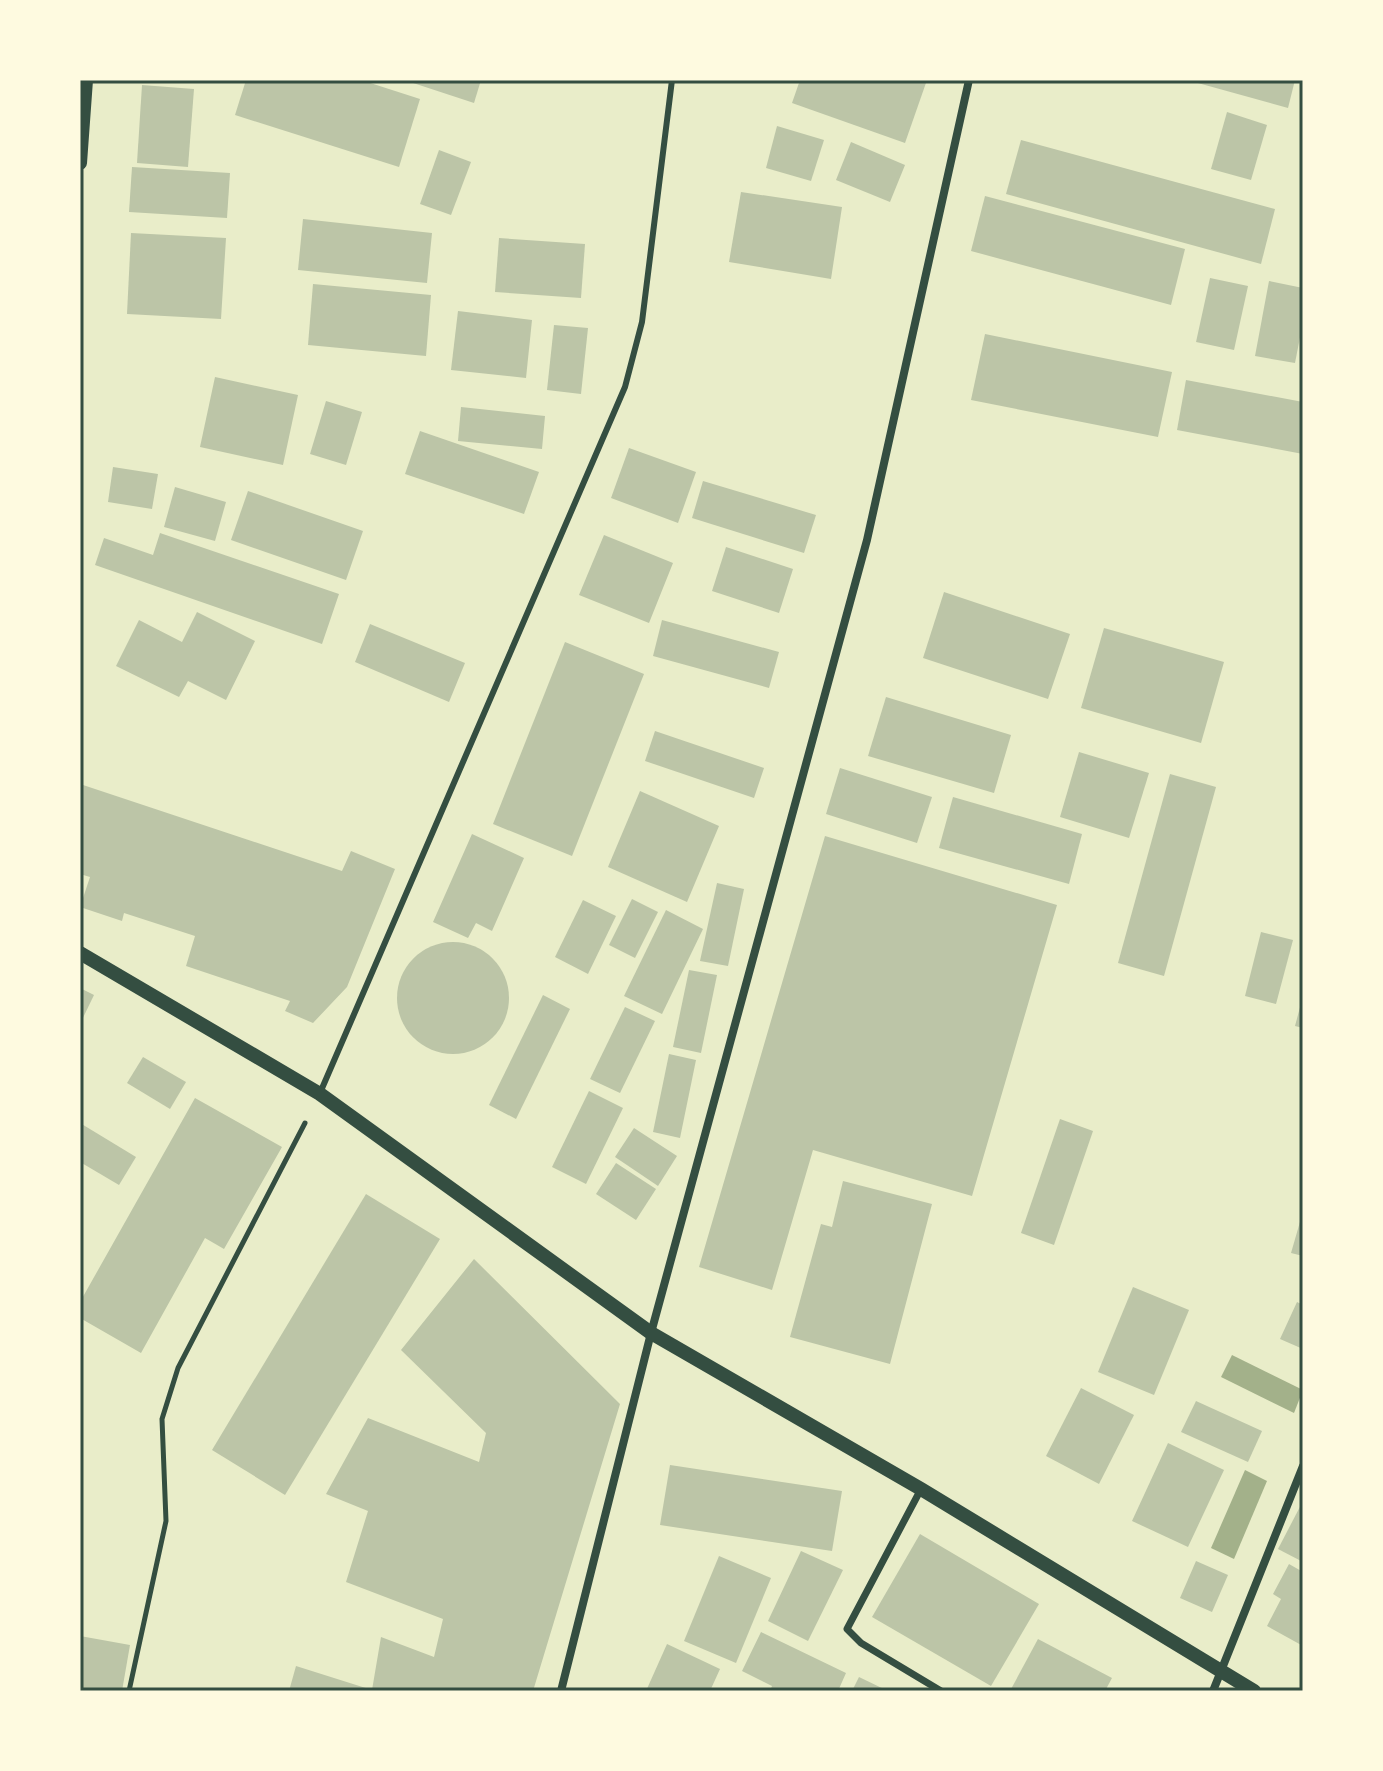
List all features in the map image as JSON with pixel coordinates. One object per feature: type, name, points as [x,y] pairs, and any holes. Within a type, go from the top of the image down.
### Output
[{"type":"street","points":[[80,163],[86,80]]},
{"type":"street","points":[[561,1691],[651,1333],[867,540],[969,80]]},
{"type":"street","points":[[80,953],[320,1094],[651,1333],[921,1489],[1254,1691]]},
{"type":"street","points":[[1213,1691],[1303,1466]]},
{"type":"street","points":[[921,1489],[847,1629],[861,1643],[941,1691]]},
{"type":"lane","points":[[320,1094],[625,387],[642,322],[672,80]]},
{"type":"path","points":[[129,1691],[166,1521],[162,1419],[178,1368],[320,1094]]},
{"type":"shaded area","points":[[1232,1355],[1303,1390],[1294,1413],[1221,1377]]},
{"type":"shaded area","points":[[1245,1470],[1267,1481],[1234,1559],[1211,1548]]},
{"type":"building","points":[[246,80],[361,80],[420,99],[399,167],[235,115]]},
{"type":"building","points":[[404,80],[481,80],[474,103]]},
{"type":"building","points":[[800,80],[927,80],[905,143],[792,103]]},
{"type":"building","points":[[1187,80],[1295,80],[1288,108]]},
{"type":"building","points":[[142,85],[194,89],[188,167],[137,163]]},
{"type":"building","points":[[1227,112],[1267,125],[1251,180],[1211,169]]},
{"type":"building","points":[[777,126],[824,140],[811,181],[766,168]]},
{"type":"building","points":[[1021,140],[1275,209],[1261,264],[1006,194]]},
{"type":"building","points":[[851,142],[905,165],[890,202],[836,180]]},
{"type":"building","points":[[439,150],[471,162],[451,215],[420,204]]},
{"type":"building","points":[[132,167],[230,173],[227,218],[129,212]]},
{"type":"building","points":[[741,192],[842,207],[831,279],[729,262]]},
{"type":"building","points":[[985,196],[1185,249],[1171,305],[971,251]]},
{"type":"building","points":[[303,219],[432,233],[427,283],[298,270]]},
{"type":"building","points":[[131,233],[226,238],[221,319],[127,314]]},
{"type":"building","points":[[499,238],[585,244],[581,298],[495,292]]},
{"type":"building","points":[[1210,278],[1248,286],[1234,350],[1196,342]]},
{"type":"building","points":[[1269,281],[1303,288],[1303,322],[1295,363],[1255,356]]},
{"type":"building","points":[[313,284],[431,295],[426,356],[308,345]]},
{"type":"building","points":[[458,311],[532,320],[526,378],[451,370]]},
{"type":"building","points":[[554,325],[588,328],[581,394],[547,390]]},
{"type":"building","points":[[985,334],[1172,372],[1158,437],[971,400]]},
{"type":"building","points":[[215,377],[298,395],[283,465],[200,447]]},
{"type":"building","points":[[1186,380],[1303,402],[1303,454],[1177,430]]},
{"type":"building","points":[[326,401],[362,412],[346,465],[310,454]]},
{"type":"building","points":[[461,407],[545,416],[542,449],[458,441]]},
{"type":"building","points":[[420,431],[539,472],[524,514],[405,474]]},
{"type":"building","points":[[629,448],[696,472],[678,523],[611,498]]},
{"type":"building","points":[[113,467],[158,474],[152,509],[108,502]]},
{"type":"building","points":[[703,481],[816,515],[804,553],[692,518]]},
{"type":"building","points":[[175,487],[226,502],[215,541],[164,527]]},
{"type":"building","points":[[248,491],[363,531],[346,580],[231,540]]},
{"type":"building","points":[[160,533],[339,594],[322,644],[95,565],[104,538],[153,555]]},
{"type":"building","points":[[604,535],[673,563],[649,623],[579,595]]},
{"type":"building","points":[[726,547],[793,569],[779,613],[712,591]]},
{"type":"building","points":[[944,592],[1070,634],[1048,699],[923,658]]},
{"type":"building","points":[[197,612],[255,641],[226,700],[188,681],[179,697],[116,666],[139,620],[182,642]]},
{"type":"building","points":[[662,620],[779,652],[769,688],[653,656]]},
{"type":"building","points":[[370,624],[465,663],[449,702],[355,662]]},
{"type":"building","points":[[1104,628],[1224,662],[1201,743],[1081,708]]},
{"type":"building","points":[[565,642],[644,674],[572,856],[493,824]]},
{"type":"building","points":[[886,697],[1011,735],[994,793],[868,756]]},
{"type":"building","points":[[655,731],[764,768],[754,798],[645,761]]},
{"type":"building","points":[[1079,752],[1149,773],[1129,838],[1060,817]]},
{"type":"building","points":[[840,768],[932,797],[917,843],[826,814]]},
{"type":"building","points":[[1170,774],[1216,787],[1164,976],[1118,963]]},
{"type":"building","points":[[80,784],[342,871],[351,851],[395,869],[347,987],[313,1023],[285,1011],[290,1001],[186,966],[195,936],[124,913],[122,921],[80,907],[90,877],[80,874]]},
{"type":"building","points":[[640,791],[719,826],[687,902],[608,867]]},
{"type":"building","points":[[953,797],[1082,834],[1069,884],[939,848]]},
{"type":"building","points":[[472,834],[524,858],[492,931],[476,923],[468,938],[433,922]]},
{"type":"building","points":[[825,836],[1057,905],[972,1196],[813,1150],[772,1290],[699,1267]]},
{"type":"building","points":[[717,883],[744,889],[728,966],[700,961]]},
{"type":"building","points":[[632,899],[658,912],[635,958],[609,945]]},
{"type":"building","points":[[583,900],[616,916],[588,974],[555,957]]},
{"type":"building","points":[[666,910],[703,929],[662,1014],[624,996]]},
{"type":"building","points":[[1261,932],[1293,940],[1276,1004],[1245,996]]},
{"type":"building","points":[[453,942],[475,946],[493,958],[505,976],[509,998],[505,1020],[493,1038],[475,1050],[453,1054],[431,1050],[413,1038],[401,1020],[397,998],[401,976],[413,958],[431,946]]},
{"type":"building","points":[[689,970],[717,975],[701,1053],[673,1047]]},
{"type":"building","points":[[80,988],[94,995],[80,1024]]},
{"type":"building","points":[[543,995],[570,1009],[516,1119],[489,1105]]},
{"type":"building","points":[[1303,996],[1303,1028],[1295,1026]]},
{"type":"building","points":[[625,1007],[655,1021],[620,1093],[590,1079]]},
{"type":"building","points":[[669,1054],[696,1060],[680,1138],[653,1132]]},
{"type":"building","points":[[143,1057],[186,1082],[170,1109],[127,1083]]},
{"type":"building","points":[[589,1091],[623,1108],[586,1184],[552,1167]]},
{"type":"building","points":[[195,1098],[282,1147],[224,1249],[205,1238],[141,1353],[80,1318],[80,1302]]},
{"type":"building","points":[[1060,1119],[1093,1131],[1054,1245],[1021,1233]]},
{"type":"building","points":[[80,1123],[136,1157],[119,1185],[80,1162]]},
{"type":"building","points":[[634,1128],[677,1156],[658,1186],[615,1157]]},
{"type":"building","points":[[616,1163],[656,1189],[636,1220],[596,1194]]},
{"type":"building","points":[[843,1181],[932,1204],[890,1364],[790,1337],[821,1224],[832,1227]]},
{"type":"building","points":[[366,1194],[440,1239],[285,1495],[212,1450]]},
{"type":"building","points":[[1303,1215],[1303,1256],[1291,1253]]},
{"type":"building","points":[[474,1259],[620,1404],[533,1691],[289,1691],[296,1666],[372,1690],[381,1637],[434,1657],[443,1619],[346,1582],[368,1511],[326,1494],[368,1418],[479,1462],[486,1433],[401,1350]]},
{"type":"building","points":[[1133,1287],[1189,1310],[1154,1395],[1098,1372]]},
{"type":"building","points":[[1297,1302],[1303,1305],[1303,1349],[1280,1339]]},
{"type":"building","points":[[1081,1388],[1134,1415],[1099,1484],[1046,1456]]},
{"type":"building","points":[[1196,1401],[1262,1431],[1248,1462],[1181,1432]]},
{"type":"building","points":[[1168,1443],[1224,1470],[1188,1547],[1132,1521]]},
{"type":"building","points":[[670,1465],[842,1491],[832,1551],[660,1525]]},
{"type":"building","points":[[1303,1501],[1303,1562],[1278,1549]]},
{"type":"building","points":[[920,1534],[1039,1604],[991,1686],[872,1617]]},
{"type":"building","points":[[801,1551],[843,1570],[808,1641],[768,1621]]},
{"type":"building","points":[[719,1556],[771,1578],[736,1663],[684,1641]]},
{"type":"building","points":[[1196,1561],[1228,1575],[1212,1612],[1180,1598]]},
{"type":"building","points":[[1289,1564],[1303,1572],[1303,1646],[1267,1626],[1281,1599],[1273,1594]]},
{"type":"building","points":[[761,1632],[846,1673],[838,1691],[770,1691],[772,1686],[742,1671]]},
{"type":"building","points":[[80,1636],[130,1645],[122,1691],[80,1691]]},
{"type":"building","points":[[1038,1639],[1112,1678],[1105,1691],[1010,1691]]},
{"type":"building","points":[[667,1644],[720,1669],[710,1691],[646,1691]]},
{"type":"building","points":[[859,1677],[888,1691],[852,1691]]}]
